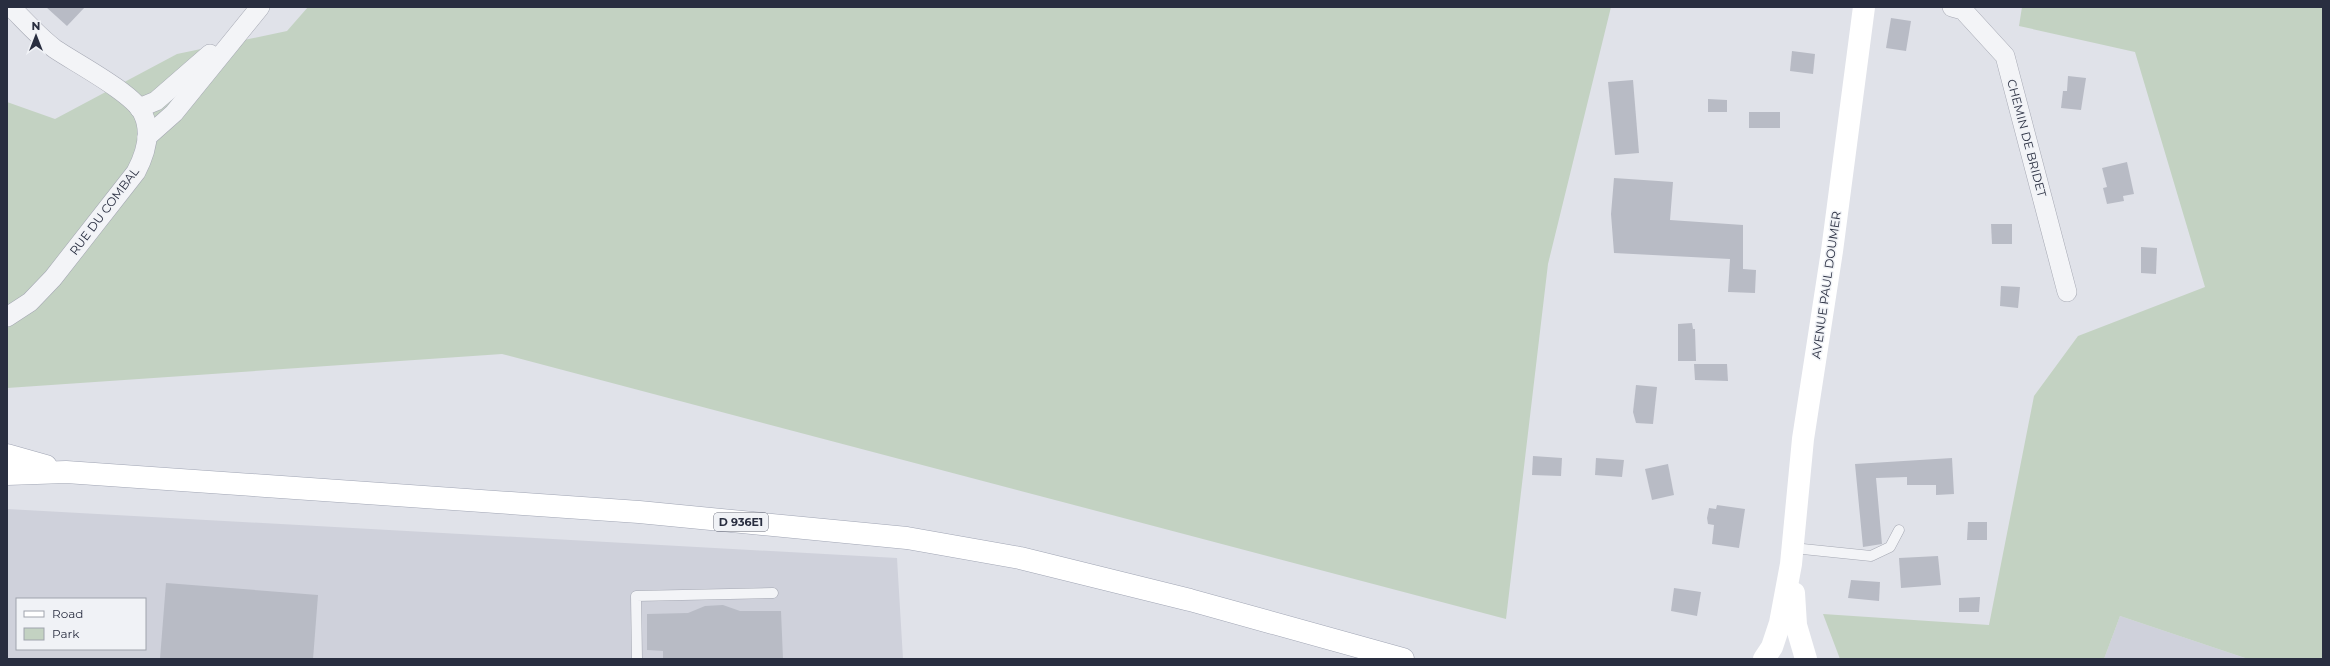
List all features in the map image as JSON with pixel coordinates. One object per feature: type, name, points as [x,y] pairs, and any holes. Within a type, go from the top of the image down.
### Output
[{"type":"main road","name":"AVENUE PAUL DOUMER","points":[[1792,556],[1803,439],[1832,251],[1864,7]]},
{"type":"main road","name":"D 936E1","points":[[7,455],[66,472]]},
{"type":"main road","name":"D 936E1","points":[[7,474],[66,472],[639,512],[907,538],[1020,558],[1190,600],[1402,659]]},
{"type":"main road","points":[[1764,659],[1772,647],[1780,623],[1792,556]]},
{"type":"main road","points":[[1792,556],[1796,625],[1806,659]]},
{"type":"street","points":[[11,7],[54,48],[102,79],[139,108],[156,101],[247,21]]},
{"type":"street","points":[[147,137],[174,113],[247,21],[260,7]]},
{"type":"street","name":"CHEMIN DE BRIDET","points":[[1952,7],[1963,10],[2005,56],[2067,292]]},
{"type":"street","name":"RUE DU COMBAL","points":[[7,317],[30,302],[52,278],[131,178],[142,160],[147,137],[147,125],[143,112],[139,108]]},
{"type":"lane","points":[[1792,556],[1872,556],[1890,547],[1899,530]]},
{"type":"lane","points":[[637,659],[636,596],[772,593]]},
{"type":"shaded area","points":[[7,509],[897,558],[903,659],[7,659]]},
{"type":"shaded area","points":[[2120,616],[2248,659],[2104,659]]},
{"type":"green space","points":[[308,7],[1611,7],[1548,264],[1506,619],[502,354],[7,388],[7,102],[55,119],[177,54],[287,31]]},
{"type":"green space","points":[[2022,7],[2323,7],[2323,659],[2248,659],[2120,616],[2104,659],[1840,659],[1823,614],[1989,625],[2034,396],[2078,336],[2205,287],[2135,52],[2019,26]]},
{"type":"building","points":[[46,7],[85,7],[67,26]]},
{"type":"building","points":[[1891,18],[1911,21],[1906,51],[1886,48]]},
{"type":"building","points":[[1792,51],[1815,54],[1813,74],[1790,71]]},
{"type":"building","points":[[2068,76],[2086,78],[2081,110],[2061,108],[2063,91],[2067,91]]},
{"type":"building","points":[[1633,80],[1639,153],[1615,155],[1608,82]]},
{"type":"building","points":[[1708,99],[1727,100],[1727,112],[1708,112]]},
{"type":"building","points":[[1749,112],[1780,112],[1780,128],[1749,128]]},
{"type":"building","points":[[2127,162],[2134,194],[2123,196],[2124,201],[2107,204],[2103,188],[2107,187],[2102,168]]},
{"type":"building","points":[[1614,178],[1673,182],[1670,220],[1743,225],[1743,269],[1756,270],[1755,293],[1728,292],[1730,259],[1614,253],[1611,214]]},
{"type":"building","points":[[1991,224],[2012,224],[2012,244],[1992,244]]},
{"type":"building","points":[[2141,247],[2157,248],[2156,274],[2141,273]]},
{"type":"building","points":[[2001,286],[2020,287],[2018,308],[2000,306]]},
{"type":"building","points":[[1692,323],[1693,329],[1695,329],[1696,361],[1678,361],[1678,324]]},
{"type":"building","points":[[1694,364],[1727,364],[1728,381],[1695,380]]},
{"type":"building","points":[[1636,385],[1657,387],[1653,424],[1636,423],[1633,412]]},
{"type":"building","points":[[1533,456],[1562,458],[1561,476],[1532,475]]},
{"type":"building","points":[[1596,458],[1624,460],[1622,477],[1595,475]]},
{"type":"building","points":[[1952,458],[1954,494],[1936,495],[1936,485],[1907,485],[1907,477],[1876,478],[1882,544],[1863,547],[1855,464]]},
{"type":"building","points":[[1668,464],[1674,495],[1652,500],[1645,469]]},
{"type":"building","points":[[1717,505],[1745,509],[1739,548],[1712,544],[1714,525],[1708,524],[1707,518],[1709,508],[1716,509]]},
{"type":"building","points":[[1968,522],[1987,522],[1987,540],[1967,540]]},
{"type":"building","points":[[1938,556],[1941,585],[1901,588],[1899,558]]},
{"type":"building","points":[[1851,580],[1880,582],[1879,601],[1848,598]]},
{"type":"building","points":[[166,583],[318,595],[313,659],[160,659]]},
{"type":"building","points":[[1674,588],[1701,592],[1697,616],[1671,611]]},
{"type":"building","points":[[1980,597],[1979,612],[1959,612],[1959,598]]},
{"type":"building","points":[[723,605],[740,611],[781,611],[783,659],[663,659],[663,651],[647,650],[647,614],[688,613],[705,606]]}]
